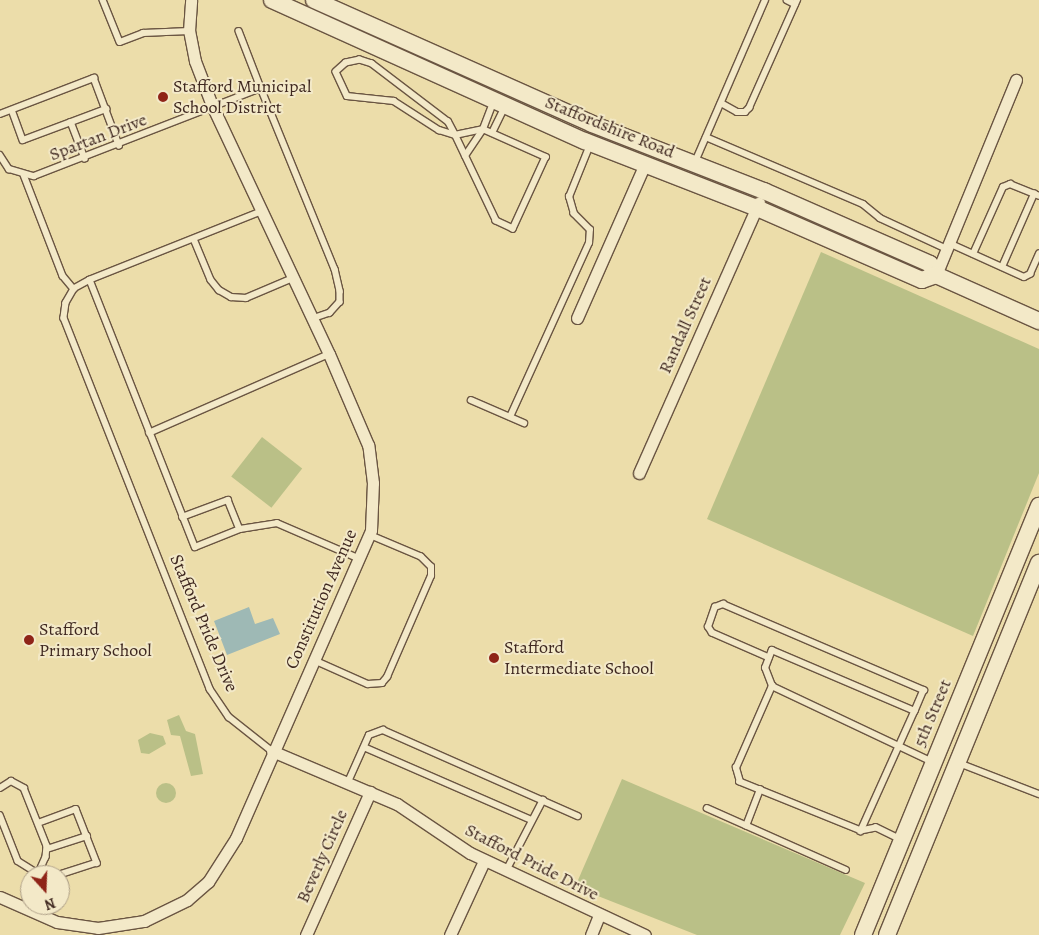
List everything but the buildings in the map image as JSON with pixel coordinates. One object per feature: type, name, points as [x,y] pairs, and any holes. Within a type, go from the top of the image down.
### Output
[{"type":"main road","name":"Staffordshire Road","points":[[272,0],[590,143],[757,208],[922,280],[936,275]]},
{"type":"main road","name":"Staffordshire Road","points":[[314,0],[592,124],[764,191],[930,264],[936,275],[1039,321]]},
{"type":"main road","name":"5th Street","points":[[863,935],[984,641],[1034,534],[1039,506]]},
{"type":"main road","points":[[887,935],[1039,563]]},
{"type":"main road","points":[[984,641],[1004,648]]},
{"type":"main road","points":[[933,762],[957,763]]},
{"type":"main road","points":[[901,840],[922,848]]},
{"type":"street","name":"Constitution Avenue","points":[[45,915],[76,927],[125,930],[166,912],[208,882],[236,838],[272,751],[360,559],[369,535],[374,503],[372,466],[368,445],[313,319],[213,108],[195,61],[189,31],[192,0]]},
{"type":"street","points":[[936,275],[1016,80]]},
{"type":"street","points":[[577,318],[645,164]]},
{"type":"street","name":"Randall Street","points":[[639,473],[764,191]]},
{"type":"street","name":"Stafford Pride Drive","points":[[272,751],[397,804],[484,860],[645,935]]},
{"type":"street","name":"Beverly Circle","points":[[306,935],[370,792]]},
{"type":"street","points":[[450,935],[484,860]]},
{"type":"street","name":"Constitution Avenue","points":[[0,897],[20,905]]},
{"type":"street","points":[[591,935],[599,915]]},
{"type":"lane","points":[[103,0],[120,42],[143,33],[189,31]]},
{"type":"lane","points":[[687,180],[765,0]]},
{"type":"lane","points":[[720,103],[737,112],[745,112],[749,108],[796,2],[787,0]]},
{"type":"lane","points":[[239,31],[335,269],[340,291],[340,302],[330,312],[313,319]]},
{"type":"lane","points":[[483,129],[455,136],[394,101],[347,96],[336,72],[346,63],[360,60],[372,64],[448,122],[455,136],[465,156],[496,221],[513,229],[546,157],[483,129]]},
{"type":"lane","points":[[0,114],[94,78],[119,145]]},
{"type":"lane","name":"Spartan Drive","points":[[24,176],[47,172],[85,158],[261,88]]},
{"type":"lane","points":[[465,156],[500,102]]},
{"type":"lane","points":[[492,133],[500,102]]},
{"type":"lane","points":[[12,110],[24,140],[106,109]]},
{"type":"lane","points":[[71,122],[85,158]]},
{"type":"lane","points":[[706,137],[863,204],[880,218],[1002,267],[1028,276],[1039,254]]},
{"type":"lane","points":[[510,417],[589,243],[590,230],[574,214],[569,197],[590,143]]},
{"type":"lane","points":[[0,155],[9,169],[24,176],[63,276],[74,289],[90,280],[261,212]]},
{"type":"lane","points":[[973,254],[1002,187],[1010,184],[1036,195],[1002,267]]},
{"type":"lane","points":[[194,239],[211,280],[219,290],[231,297],[246,298],[294,278]]},
{"type":"lane","points":[[90,280],[195,547],[240,529],[277,523],[360,559]]},
{"type":"lane","name":"Stafford Pride Drive","points":[[74,289],[66,303],[64,318],[70,339],[210,689],[229,716],[272,751]]},
{"type":"lane","points":[[149,433],[329,354]]},
{"type":"lane","points":[[471,400],[524,423]]},
{"type":"lane","points":[[182,517],[228,500],[240,529]]},
{"type":"lane","points":[[314,660],[368,684],[382,682],[388,677],[431,576],[431,567],[421,557],[369,535]]},
{"type":"lane","points":[[769,658],[712,633],[708,627],[715,607],[723,604],[924,690],[861,831]]},
{"type":"lane","points":[[915,711],[772,650],[765,668],[772,686],[933,762]]},
{"type":"lane","points":[[772,686],[736,768],[740,782],[861,831],[876,828],[901,840]]},
{"type":"lane","points":[[348,782],[369,735],[390,731],[578,816]]},
{"type":"lane","points":[[364,747],[532,820]]},
{"type":"lane","points":[[957,763],[1039,794]]},
{"type":"lane","points":[[0,788],[11,781],[21,784],[47,849],[41,865]]},
{"type":"lane","points":[[746,826],[760,790]]},
{"type":"lane","points":[[506,871],[543,800]]},
{"type":"lane","points":[[707,808],[846,870]]},
{"type":"lane","points":[[38,823],[76,809],[97,863],[70,872]]},
{"type":"lane","points":[[0,814],[18,861],[26,865]]},
{"type":"lane","points":[[47,849],[86,836]]},
{"type":"green space","points":[[821,252],[1039,349],[1039,473],[973,636],[707,519]]},
{"type":"green space","points":[[262,437],[302,468],[271,508],[231,476]]},
{"type":"green space","points":[[179,715],[186,731],[195,734],[203,774],[191,776],[180,736],[171,735],[167,720]]},
{"type":"green space","points":[[150,733],[163,736],[166,744],[149,754],[141,753],[138,740]]},
{"type":"green space","points":[[622,779],[865,883],[840,935],[697,935],[575,887]]},
{"type":"green space","points":[[162,783],[170,783],[176,789],[176,797],[170,803],[162,803],[156,797],[156,789]]},
{"type":"water","points":[[249,607],[255,624],[273,618],[280,634],[227,655],[214,621]]},
{"type":"place","name":"Stafford Municipal School District","points":[[163,97]]},
{"type":"place","name":"Stafford Primary School","points":[[29,640]]},
{"type":"place","name":"Stafford Intermediate School","points":[[494,658]]}]
